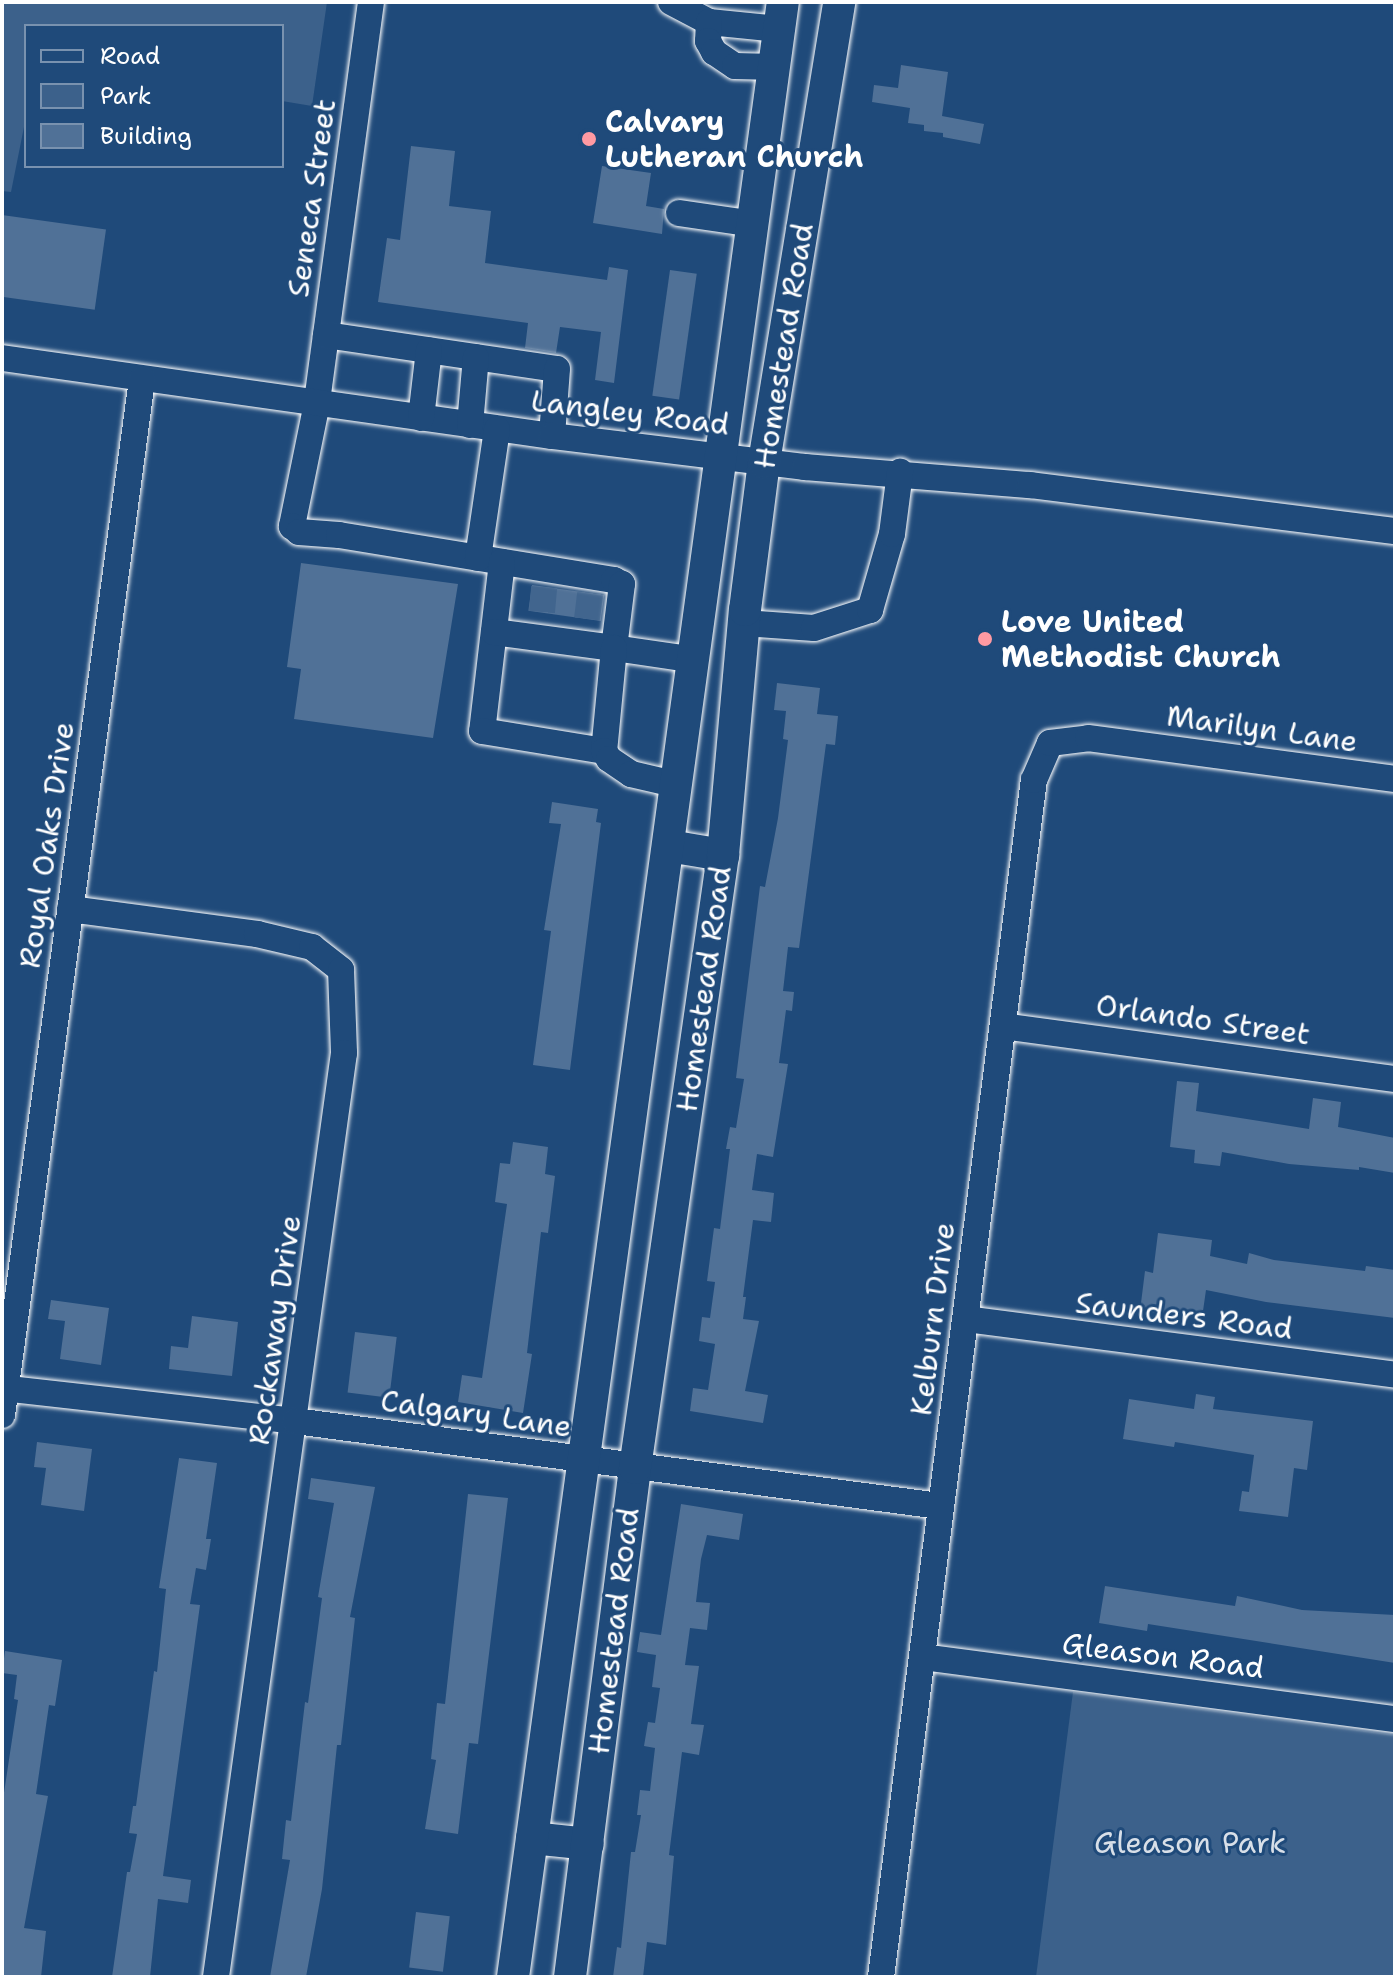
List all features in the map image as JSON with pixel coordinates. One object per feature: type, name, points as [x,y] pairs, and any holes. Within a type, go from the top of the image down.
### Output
[{"type":"main road","name":"Homestead Road","points":[[570,1977],[635,1468],[723,855],[744,623],[764,462],[839,2]]},
{"type":"main road","name":"Homestead Road","points":[[513,1977],[781,16]]},
{"type":"main road","points":[[776,67],[830,69]]},
{"type":"main road","points":[[669,846],[723,855]]},
{"type":"main road","points":[[637,1082],[690,1088]]},
{"type":"main road","points":[[532,1838],[588,1844]]},
{"type":"street","name":"Seneca Street","points":[[371,2],[317,403],[292,526],[299,532],[339,535],[490,560]]},
{"type":"street","points":[[671,2],[709,22],[781,16]]},
{"type":"street","points":[[709,22],[708,41],[714,52],[735,66],[776,67]]},
{"type":"street","points":[[679,213],[754,224]]},
{"type":"street","points":[[326,335],[557,369],[552,436]]},
{"type":"street","points":[[421,418],[429,350]]},
{"type":"street","points":[[470,425],[476,357]]},
{"type":"street","name":"Langley Road","points":[[2,358],[552,436],[764,462],[900,472],[1395,531]]},
{"type":"street","name":"Royal Oaks Drive","points":[[2,1415],[142,379]]},
{"type":"street","points":[[497,429],[490,560],[494,632],[482,731],[604,751]]},
{"type":"street","points":[[744,623],[814,628],[870,610],[892,534],[900,472]]},
{"type":"street","points":[[490,560],[543,601],[588,608],[622,584],[604,751],[609,759],[631,774],[678,785]]},
{"type":"street","points":[[494,632],[543,601],[588,608],[614,648],[695,660]]},
{"type":"street","name":"Kelburn Drive","points":[[881,1977],[1034,780],[1050,743],[1088,738],[1120,742]]},
{"type":"street","name":"Marilyn Lane","points":[[1120,742],[1395,779]]},
{"type":"street","name":"Rockaway Drive","points":[[70,909],[257,934],[312,947],[341,970],[344,1053],[216,1977]]},
{"type":"street","name":"Orlando Street","points":[[1003,1026],[1395,1079]]},
{"type":"street","name":"Saunders Road","points":[[966,1319],[1395,1375]]},
{"type":"street","name":"Calgary Lane","points":[[4,1388],[295,1421],[940,1506]]},
{"type":"street","name":"Gleason Road","points":[[923,1657],[1395,1719]]},
{"type":"green space","points":[[2,2],[327,2],[312,106],[284,101],[284,24],[24,24],[24,127],[11,192],[2,191]]},
{"type":"green space","name":"Gleason Park","points":[[1073,1692],[1395,1735],[1395,1977],[1036,1977]]},
{"type":"building","points":[[901,65],[948,72],[942,116],[984,124],[980,144],[943,137],[943,133],[924,131],[924,125],[908,123],[910,108],[872,102],[874,85],[898,88]]},
{"type":"building","points":[[411,146],[455,151],[449,206],[491,211],[485,263],[607,280],[609,267],[628,270],[614,383],[595,380],[601,332],[560,327],[556,353],[525,348],[528,323],[378,302],[387,238],[400,240]]},
{"type":"building","points":[[602,166],[651,173],[646,206],[664,209],[662,234],[593,223]]},
{"type":"building","points":[[2,215],[106,230],[95,310],[2,297]]},
{"type":"building","points":[[670,270],[697,274],[679,400],[652,396]]},
{"type":"building","points":[[301,563],[458,584],[433,738],[294,719],[301,669],[287,667]]},
{"type":"building","points":[[532,585],[604,595],[601,621],[528,611]]},
{"type":"building","points":[[777,683],[820,688],[817,714],[838,716],[835,745],[826,744],[799,948],[788,947],[783,991],[794,992],[792,1011],[786,1010],[779,1063],[788,1064],[773,1157],[757,1154],[752,1190],[774,1193],[771,1222],[753,1220],[743,1297],[746,1297],[743,1319],[759,1321],[745,1391],[768,1395],[763,1423],[690,1411],[693,1388],[708,1390],[715,1344],[699,1341],[702,1317],[710,1318],[715,1282],[707,1281],[714,1228],[720,1229],[730,1127],[736,1128],[744,1079],[736,1078],[760,886],[765,887],[788,740],[783,739],[786,711],[774,710]]},
{"type":"building","points":[[552,802],[598,809],[596,822],[601,823],[570,1070],[533,1065],[551,931],[544,930],[561,824],[549,823]]},
{"type":"building","points":[[1177,1081],[1199,1083],[1196,1111],[1309,1129],[1313,1098],[1341,1102],[1338,1127],[1395,1138],[1395,1173],[1359,1167],[1359,1170],[1289,1164],[1222,1152],[1220,1166],[1194,1163],[1195,1150],[1170,1147]]},
{"type":"building","points":[[513,1142],[548,1147],[545,1174],[555,1176],[548,1233],[541,1232],[527,1353],[532,1354],[523,1413],[458,1402],[462,1375],[482,1378],[507,1204],[495,1202],[500,1163],[510,1164]]},
{"type":"building","points":[[1158,1233],[1212,1240],[1210,1256],[1247,1264],[1249,1253],[1274,1260],[1365,1271],[1366,1266],[1395,1270],[1395,1318],[1266,1302],[1206,1290],[1202,1318],[1140,1311],[1145,1271],[1153,1273]]},
{"type":"building","points":[[51,1300],[109,1308],[101,1365],[60,1359],[65,1321],[48,1319]]},
{"type":"building","points":[[192,1316],[238,1322],[232,1376],[169,1369],[171,1346],[188,1348]]},
{"type":"building","points":[[355,1332],[397,1337],[389,1398],[348,1393]]},
{"type":"building","points":[[1196,1394],[1215,1397],[1213,1409],[1313,1421],[1307,1470],[1294,1468],[1288,1517],[1239,1511],[1242,1491],[1249,1492],[1254,1455],[1175,1442],[1174,1447],[1123,1439],[1129,1399],[1194,1409]]},
{"type":"building","points":[[37,1442],[92,1449],[84,1511],[41,1505],[46,1468],[34,1467]]},
{"type":"building","points":[[179,1458],[217,1463],[206,1539],[211,1539],[206,1570],[196,1568],[190,1604],[200,1605],[163,1876],[191,1880],[188,1903],[158,1899],[150,1977],[112,1977],[127,1872],[130,1872],[137,1834],[129,1833],[133,1806],[136,1806],[154,1671],[157,1672],[166,1589],[159,1588]]},
{"type":"building","points":[[311,1478],[375,1487],[350,1617],[355,1618],[341,1745],[337,1745],[322,1889],[306,1977],[270,1977],[290,1860],[282,1859],[286,1820],[291,1821],[305,1702],[308,1703],[322,1598],[318,1597],[334,1503],[308,1499]]},
{"type":"building","points":[[468,1494],[508,1498],[478,1744],[469,1743],[458,1834],[425,1829],[436,1760],[431,1759],[437,1703],[445,1704]]},
{"type":"building","points":[[681,1504],[743,1514],[739,1540],[707,1535],[701,1559],[696,1602],[710,1603],[707,1630],[690,1628],[685,1665],[699,1666],[691,1724],[704,1725],[699,1755],[682,1752],[669,1855],[674,1856],[666,1945],[647,1942],[643,1977],[613,1977],[617,1947],[621,1948],[631,1852],[635,1852],[641,1815],[637,1815],[640,1790],[650,1791],[655,1748],[644,1746],[648,1722],[655,1723],[660,1688],[652,1687],[656,1655],[637,1652],[640,1632],[661,1635]]},
{"type":"building","points":[[1105,1586],[1235,1606],[1237,1596],[1302,1610],[1395,1615],[1395,1663],[1148,1624],[1147,1631],[1099,1623]]},
{"type":"building","points":[[5,1651],[62,1660],[55,1706],[49,1705],[36,1794],[48,1796],[24,1928],[46,1931],[41,1977],[2,1977],[2,1806],[18,1700],[14,1699],[17,1675],[2,1673]]},
{"type":"building","points":[[416,1912],[450,1916],[443,1972],[409,1968]]},
{"type":"tunnel","points":[[542,612],[544,587]]},
{"type":"tunnel","points":[[587,619],[590,593]]},
{"type":"place","name":"Calvary Lutheran Church","points":[[589,139]]},
{"type":"place","name":"Love United Methodist Church","points":[[985,639]]}]
